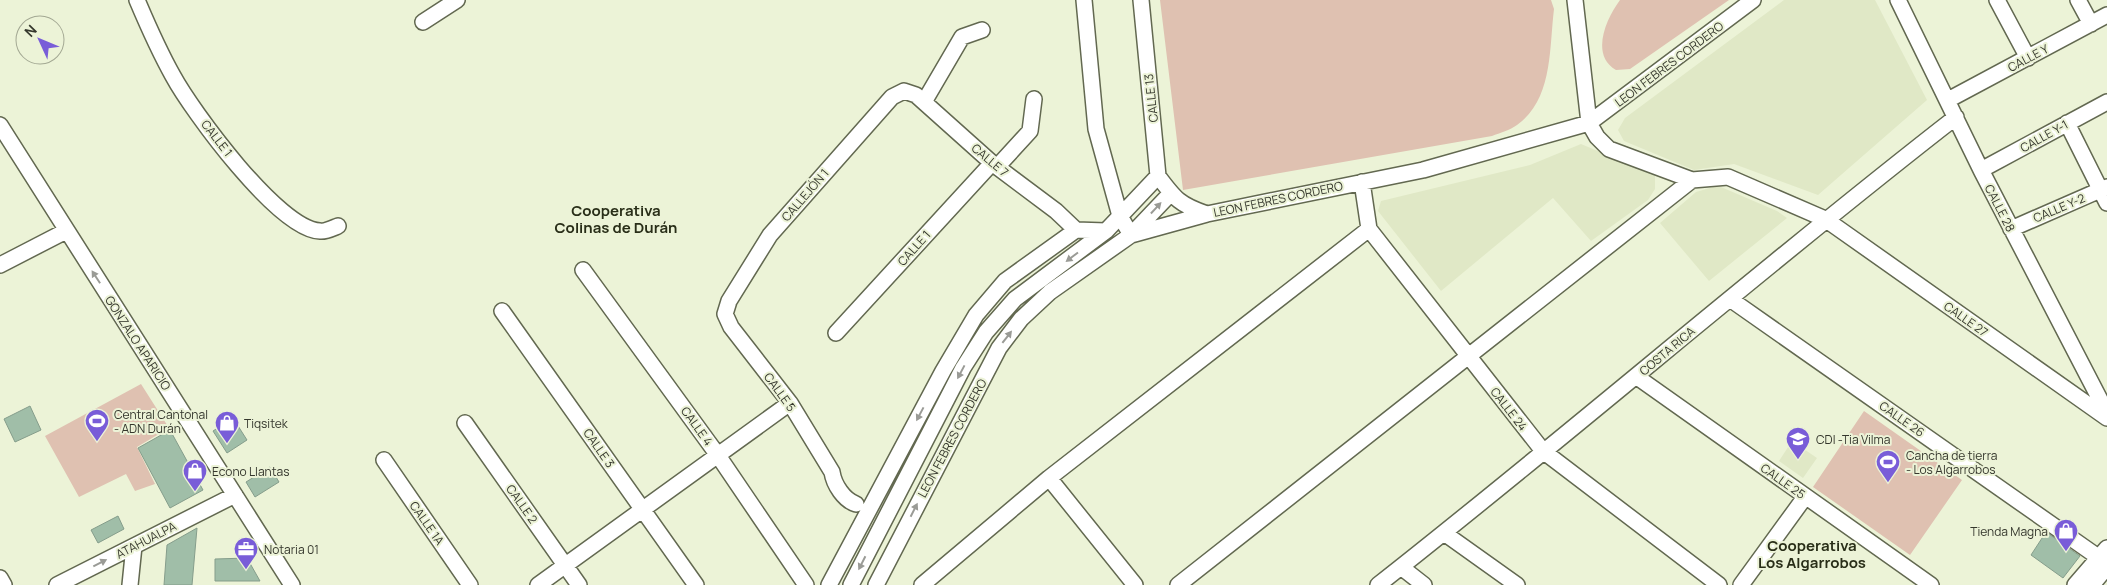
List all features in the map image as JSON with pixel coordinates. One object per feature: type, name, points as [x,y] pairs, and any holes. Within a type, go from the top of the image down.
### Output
[{"type":"street","name":"CALLE 1","points":[[137,0],[178,84],[192,107],[249,180],[277,208],[300,225],[320,232],[338,226]]},
{"type":"street","points":[[423,22],[457,0]]},
{"type":"street","points":[[1084,0],[1096,129],[1120,216],[1131,235],[1207,214]]},
{"type":"street","name":"CALLE 13","points":[[1141,0],[1158,176]]},
{"type":"street","points":[[1575,0],[1589,123],[1597,137],[1608,149],[1692,180]]},
{"type":"street","name":"LEON FEBRES CORDERO","points":[[876,585],[999,348],[1021,319],[1050,292],[1131,235],[1171,193],[1184,206],[1207,214],[1423,170],[1589,123],[1753,0]]},
{"type":"street","name":"CALLE 28","points":[[1898,0],[1981,170],[2107,413]]},
{"type":"street","points":[[1997,0],[2028,58]]},
{"type":"street","points":[[2078,0],[2091,24]]},
{"type":"street","name":"CALLE Y","points":[[1948,100],[2107,15]]},
{"type":"street","points":[[924,102],[962,37],[982,30]]},
{"type":"street","name":"CALLE 7","points":[[904,92],[916,95],[994,165],[1056,211],[1076,230]]},
{"type":"street","name":"CALLEJÓN 1","points":[[725,314],[729,301],[770,235],[892,98],[904,92]]},
{"type":"street","name":"CALLE 1","points":[[836,333],[994,165],[1030,130],[1034,99]]},
{"type":"street","name":"CALLE Y-1","points":[[1981,170],[2107,102]]},
{"type":"street","name":"COSTA RICA","points":[[1378,585],[1636,377],[1825,219],[1956,117]]},
{"type":"street","points":[[2068,123],[2105,194]]},
{"type":"street","name":"GONZALO APARICIO","points":[[0,125],[292,585]]},
{"type":"street","points":[[1158,176],[1171,193]]},
{"type":"street","name":"LEON FEBRES CORDERO","points":[[851,585],[963,368],[986,332],[1014,299],[1106,231],[1158,176]]},
{"type":"street","name":"CALLE 27","points":[[1692,180],[1728,177],[1825,219],[2107,418]]},
{"type":"street","points":[[1178,585],[1692,180]]},
{"type":"street","name":"CALLE 24","points":[[1362,182],[1369,229],[1543,451],[1716,584]]},
{"type":"street","name":"CALLE Y-2","points":[[2011,229],[2105,194]]},
{"type":"street","points":[[922,585],[1049,478],[1369,229]]},
{"type":"street","points":[[829,585],[867,517],[943,371],[976,315],[1004,282],[1076,230],[1106,231]]},
{"type":"street","points":[[0,265],[66,231]]},
{"type":"street","name":"CALLE 4","points":[[583,270],[717,454],[806,585]]},
{"type":"street","name":"CALLE 26","points":[[1730,299],[2104,557]]},
{"type":"street","name":"CALLE 3","points":[[502,311],[696,585]]},
{"type":"street","name":"CALLE 5","points":[[725,314],[730,327],[790,404],[832,472],[833,480],[848,502],[856,504],[878,533],[897,543]]},
{"type":"street","name":"CALLE 25","points":[[1636,377],[1931,585]]},
{"type":"street","points":[[538,585],[717,454],[790,404]]},
{"type":"street","name":"CALLE 2","points":[[465,423],[579,585]]},
{"type":"street","name":"CALLE 1A","points":[[384,460],[470,585]]},
{"type":"street","points":[[1049,478],[1135,585]]},
{"type":"street","name":"ATAHUALPA","points":[[57,585],[235,495]]},
{"type":"street","points":[[1741,585],[1805,497]]},
{"type":"street","points":[[1444,533],[1517,585]]},
{"type":"street","points":[[130,585],[134,546]]},
{"type":"street","points":[[2075,585],[2104,557]]},
{"type":"street","points":[[2092,585],[2104,557]]},
{"type":"street","points":[[1401,567],[1424,585]]},
{"type":"street","points":[[0,578],[4,585]]},
{"type":"shaded area","points":[[1160,0],[1551,0],[1554,9],[1550,57],[1543,88],[1529,114],[1517,125],[1492,136],[1183,190]]},
{"type":"shaded area","points":[[1620,0],[1729,0],[1630,69],[1616,70],[1608,63],[1602,46],[1606,27]]},
{"type":"shaded area","points":[[1784,0],[1875,0],[1927,100],[1818,195],[1734,164],[1694,170],[1624,141],[1618,130],[1625,118]]},
{"type":"shaded area","points":[[1581,144],[1655,175],[1655,189],[1648,200],[1591,241],[1553,198],[1441,291],[1378,211],[1381,201],[1530,165]]},
{"type":"shaded area","points":[[1713,187],[1721,187],[1777,211],[1787,218],[1709,281],[1660,223],[1696,192]]},
{"type":"shaded area","name":"Central Cantonal - ADN Durán","points":[[141,384],[169,428],[137,447],[155,484],[135,491],[126,474],[79,497],[45,436]]},
{"type":"shaded area","name":"Cancha de tierra - Los Algarrobos","points":[[1864,411],[1962,480],[1910,555],[1813,487]]},
{"type":"shaded area","name":"CDI -Tia Vilma","points":[[1792,441],[1817,458],[1803,478],[1779,461]]},
{"type":"building","points":[[30,406],[41,430],[15,442],[4,419]]},
{"type":"building","points":[[233,418],[247,440],[227,453],[213,431]]},
{"type":"building","points":[[170,430],[203,490],[170,508],[138,448]]},
{"type":"building","points":[[270,467],[279,482],[255,497],[246,482]]},
{"type":"building","points":[[118,516],[124,529],[98,543],[91,530]]},
{"type":"building","points":[[197,528],[192,585],[164,585],[167,545]]},
{"type":"building","points":[[2046,532],[2080,556],[2063,578],[2031,555]]},
{"type":"building","points":[[247,558],[260,581],[215,581],[215,559]]},
{"type":"place","name":"Central Cantonal - ADN Durán","points":[[97,442]]},
{"type":"place","name":"Tiqsitek","points":[[227,444]]},
{"type":"place","name":"CDI -Tia Vilma","points":[[1798,460]]},
{"type":"place","name":"Cancha de tierra - Los Algarrobos","points":[[1888,483]]},
{"type":"place","name":"Econo Llantas","points":[[195,492]]},
{"type":"place","name":"Tienda Magna","points":[[2066,552]]},
{"type":"place","name":"Notaria 01","points":[[246,570]]},
{"type":"district","name":"Cooperativa Colinas de Durán","points":[[616,218]]},
{"type":"district","name":"Cooperativa Los Algarrobos","points":[[1812,554]]}]
